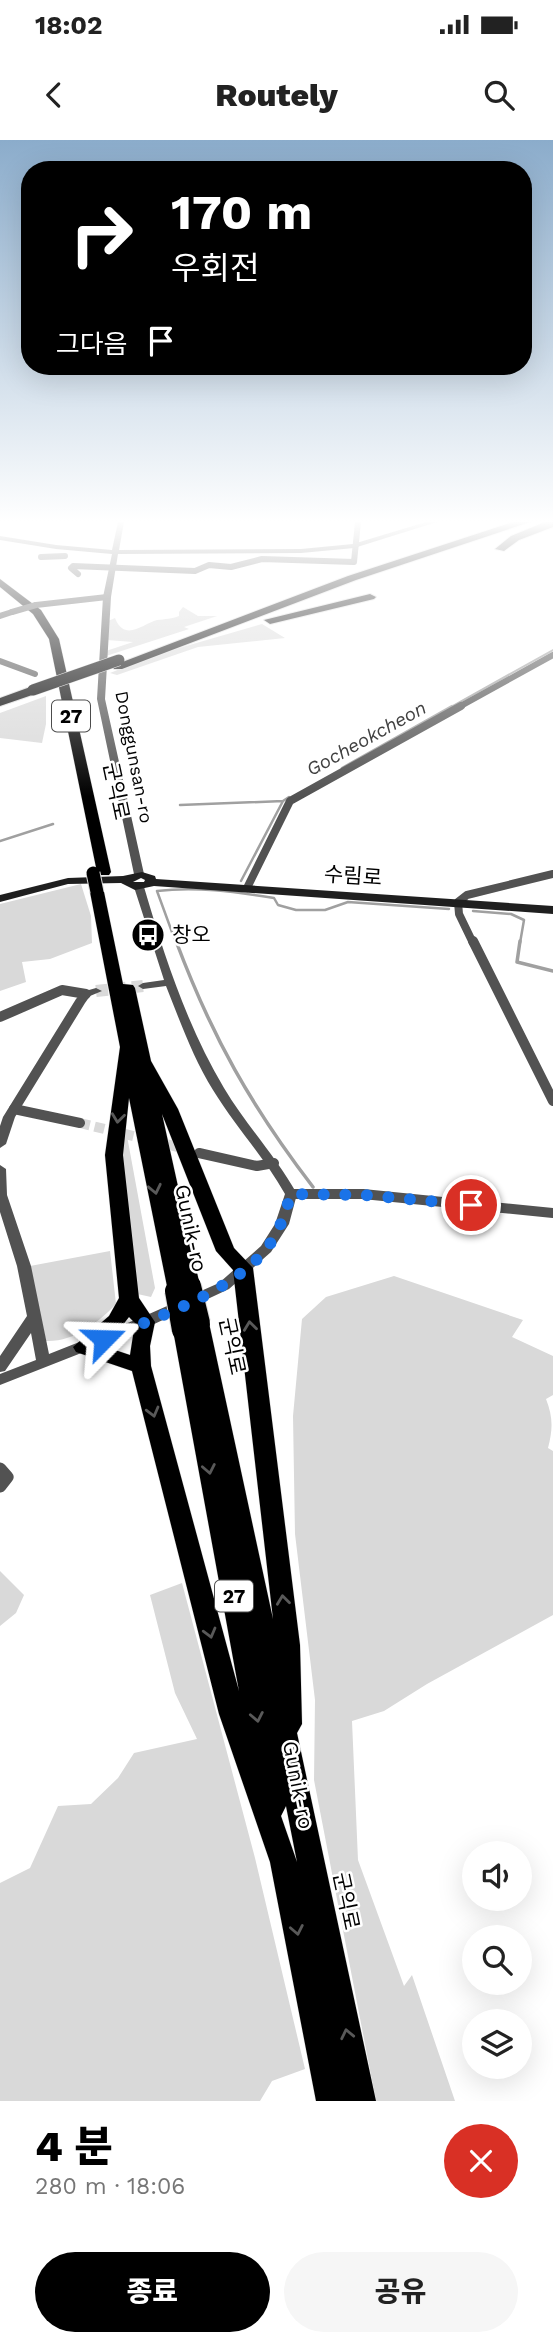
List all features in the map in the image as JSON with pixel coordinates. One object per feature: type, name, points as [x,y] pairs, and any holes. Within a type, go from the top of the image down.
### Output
[{"type":"highway","name":"27","points":[[28,614],[47,645],[103,892],[134,1055]]},
{"type":"highway","name":"군익로","points":[[38,614],[54,639],[98,873]]},
{"type":"highway","points":[[0,702],[118,663],[247,614]]},
{"type":"highway","points":[[142,657],[258,614]]},
{"type":"highway","points":[[118,663],[233,629],[299,614]]},
{"type":"highway","points":[[0,708],[33,693]]},
{"type":"highway","points":[[134,1055],[169,1110],[226,1251],[243,1268],[288,1645],[289,1766]]},
{"type":"highway","points":[[134,1055],[114,1155],[129,1298],[134,1310],[145,1322],[140,1346],[141,1366],[232,1714],[284,1863]]},
{"type":"highway","name":"Gunik-ro","points":[[134,1055],[191,1327],[284,1863],[331,2101]]},
{"type":"highway","points":[[83,1347],[116,1323],[129,1298]]},
{"type":"highway","name":"군익로","points":[[191,1327],[361,2101]]},
{"type":"highway","points":[[83,1347],[141,1366]]},
{"type":"main road","points":[[0,899],[68,881],[139,881]]},
{"type":"main road","name":"수림로","points":[[139,881],[553,910]]},
{"type":"street","name":"Donggunsan-ro","points":[[106,614],[101,699],[139,881],[170,982],[210,1075],[260,1148],[274,1163],[291,1194]]},
{"type":"street","points":[[247,888],[290,801],[553,655]]},
{"type":"street","points":[[0,661],[35,674]]},
{"type":"street","points":[[553,874],[467,895],[458,902],[459,914],[553,1101]]},
{"type":"street","points":[[143,986],[170,982]]},
{"type":"street","points":[[0,1017],[62,990],[91,993],[14,1109],[1,1137]]},
{"type":"street","points":[[14,1109],[80,1124]]},
{"type":"street","points":[[199,1153],[257,1166],[274,1163]]},
{"type":"street","points":[[0,1173],[1,1195],[24,1266],[44,1363]]},
{"type":"street","points":[[0,1380],[145,1322],[224,1286],[266,1249],[282,1224],[291,1194],[363,1195],[553,1213]]},
{"type":"street","points":[[0,1367],[33,1318]]},
{"type":"street","points":[[0,1469],[7,1477],[0,1486]]},
{"type":"shaded area","points":[[179,614],[194,614],[217,616],[184,627],[189,629],[106,656],[106,651],[133,642],[107,640],[108,621],[115,618],[124,629],[135,630],[157,620],[179,616]]},
{"type":"shaded area","points":[[262,624],[285,638],[198,647],[117,675],[110,673],[155,655]]},
{"type":"shaded area","points":[[46,696],[46,724],[42,743],[0,738],[0,713]]},
{"type":"shaded area","points":[[81,884],[91,916],[92,943],[50,959],[22,962],[26,982],[0,991],[0,904]]},
{"type":"shaded area","points":[[120,1098],[155,1288],[151,1297],[133,1293],[128,1281]]},
{"type":"shaded area","points":[[110,1251],[116,1304],[76,1335],[46,1341],[30,1266]]},
{"type":"shaded area","points":[[394,1276],[523,1320],[512,1337],[553,1356],[553,1395],[546,1399],[552,1423],[548,1448],[553,1451],[553,1615],[427,1684],[384,1711],[352,1721],[358,1860],[404,1986],[412,1975],[455,2101],[376,2101],[314,1780],[315,1700],[295,1534],[293,1416],[302,1319],[326,1297]]},
{"type":"shaded area","points":[[0,1571],[24,1595],[16,1613],[0,1626]]},
{"type":"shaded area","points":[[182,1583],[255,1858],[305,2069],[272,2081],[260,2101],[0,2101],[0,1883],[30,1868],[58,1806],[91,1804],[118,1778],[134,1753],[197,1739],[175,1693],[150,1595]]},
{"type":"waterway","name":"Gocheokcheon","points":[[449,708],[553,650]]},
{"type":"waterway","name":"Gocheokcheon","points":[[342,768],[452,706]]},
{"type":"waterway","name":"Gocheokcheon","points":[[283,801],[289,797]]},
{"type":"waterway","name":"Gocheokcheon","points":[[180,805],[283,801]]},
{"type":"waterway","points":[[241,881],[283,801]]},
{"type":"waterway","points":[[0,841],[53,824]]},
{"type":"waterway","points":[[176,943],[157,891],[201,889],[245,894],[274,898],[278,905],[296,910],[325,910],[348,902],[449,909]]},
{"type":"waterway","points":[[473,911],[511,914],[524,920],[520,943]]},
{"type":"waterway","points":[[176,941],[204,1009],[235,1070],[270,1128],[313,1187]]},
{"type":"waterway","points":[[520,941],[517,962],[553,971]]},
{"type":"tunnel","points":[[96,991],[143,986]]},
{"type":"tunnel","points":[[80,1123],[186,1149]]},
{"type":"place","name":"창오","points":[[148,935]]},
{"type":"route","points":[[104,1339],[224,1286],[266,1249],[282,1224],[291,1194],[363,1195],[471,1205]]}]
